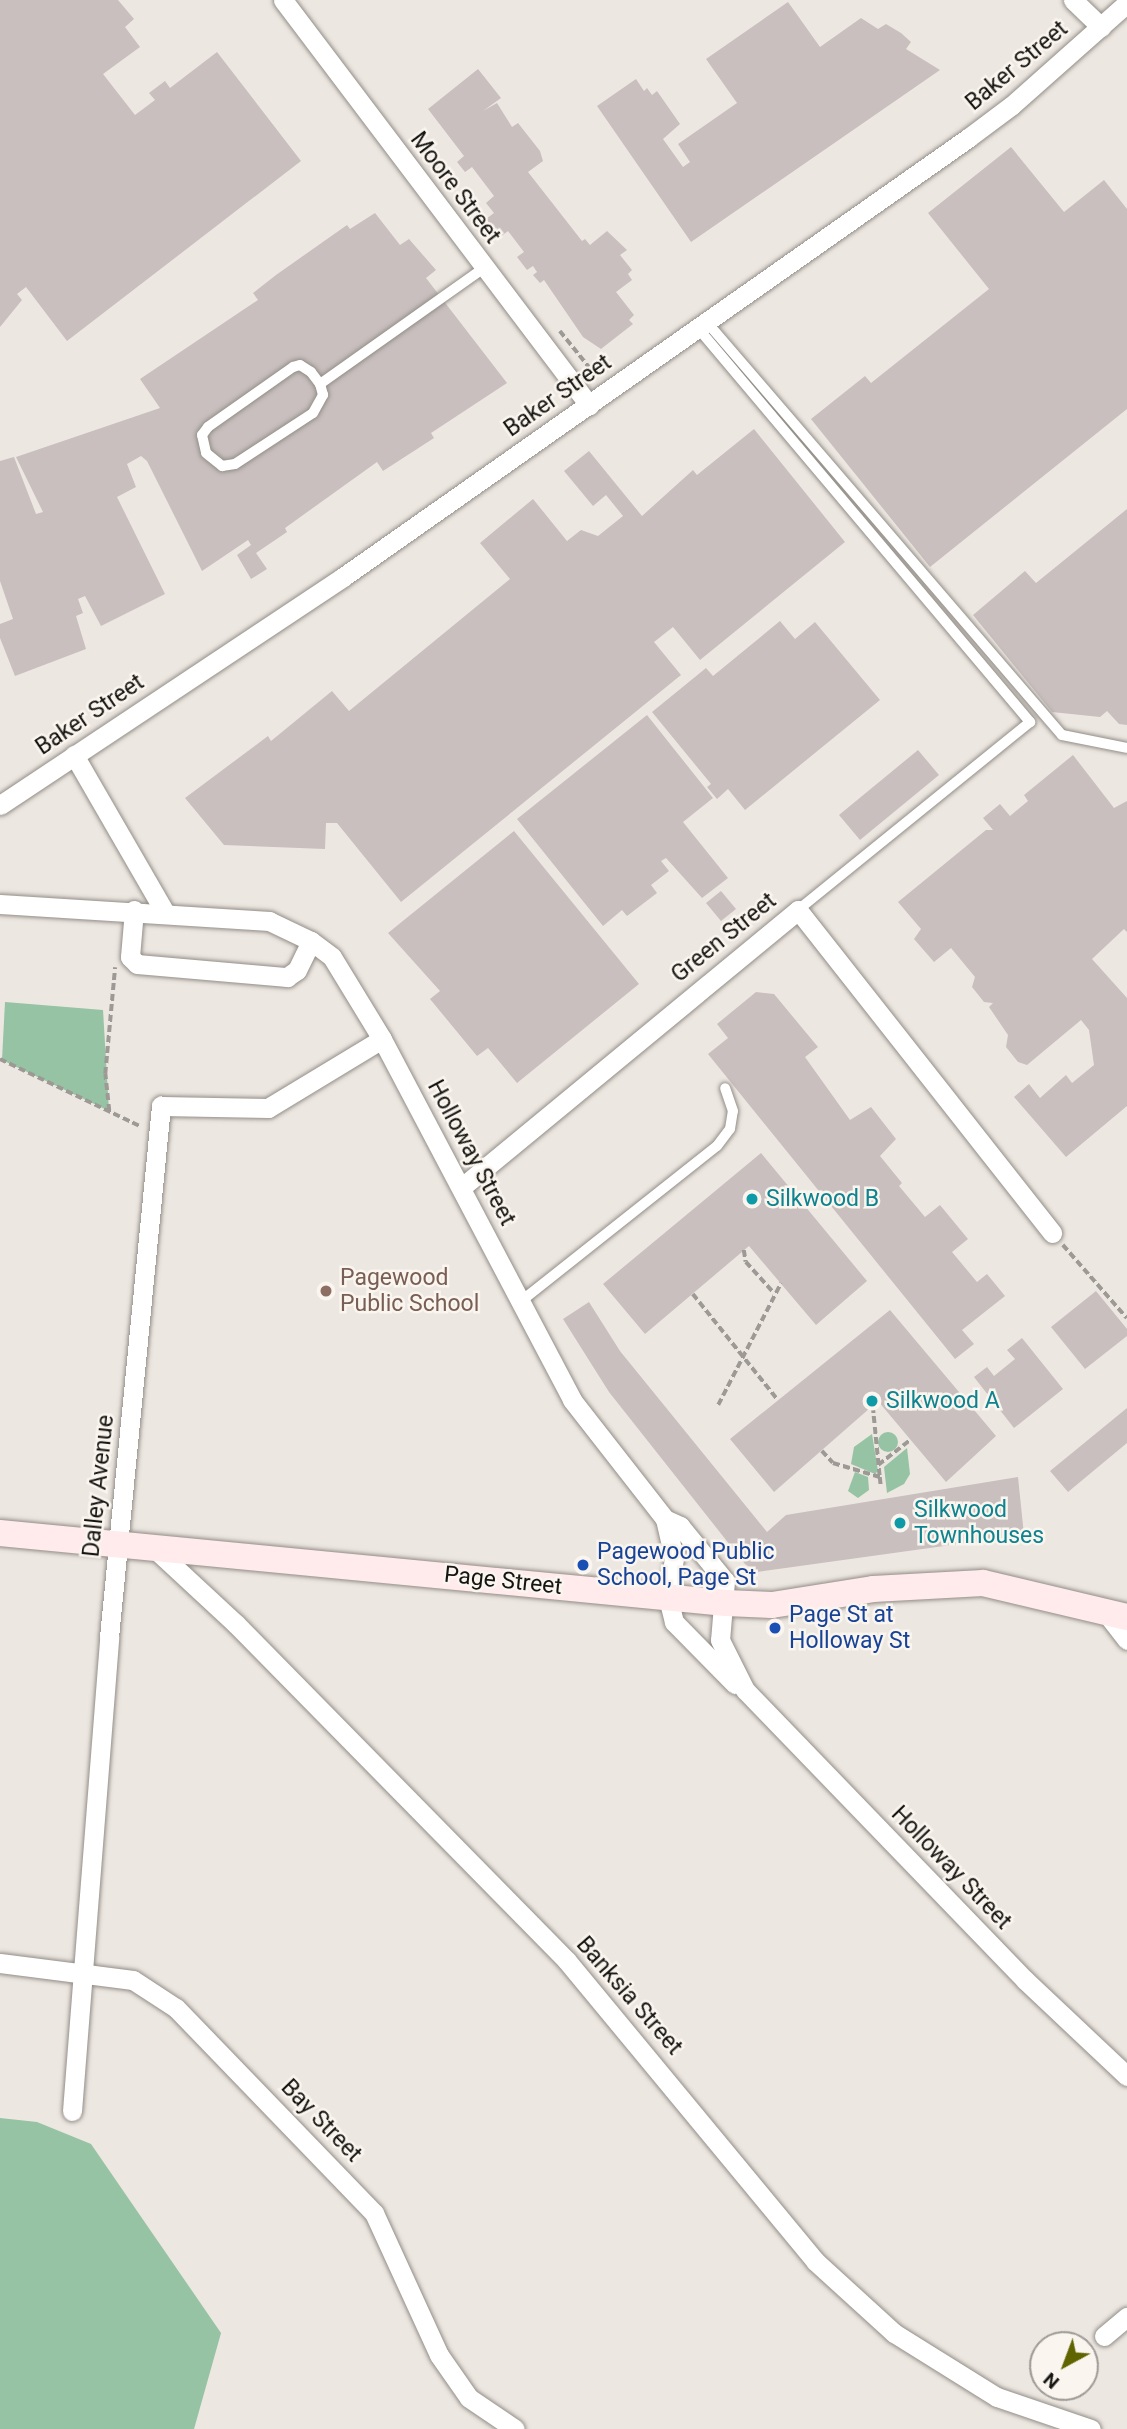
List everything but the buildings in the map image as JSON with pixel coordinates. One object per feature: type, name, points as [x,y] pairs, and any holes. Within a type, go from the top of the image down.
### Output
[{"type":"main road","name":"Page Street","points":[[0,1533],[726,1603],[772,1605],[873,1590],[983,1583],[1116,1615]]},
{"type":"street","name":"Moore Street","points":[[283,0],[589,405]]},
{"type":"street","points":[[1073,0],[1101,27]]},
{"type":"street","name":"Baker Street","points":[[0,805],[344,577],[589,405],[700,323],[1011,106],[1127,3]]},
{"type":"street","points":[[74,755],[164,911]]},
{"type":"street","name":"Holloway Street","points":[[0,904],[164,911],[269,920],[312,941],[332,957],[382,1039],[572,1400],[664,1519],[674,1558],[668,1598],[681,1630],[720,1672],[745,1690],[1025,1980],[1127,2076]]},
{"type":"street","points":[[134,910],[130,957],[137,964],[287,977],[297,970],[312,941]]},
{"type":"street","name":"Green Street","points":[[462,1187],[798,910],[1052,1233]]},
{"type":"street","name":"Dalley Avenue","points":[[72,2111],[119,1544],[161,1106],[268,1108],[382,1039]]},
{"type":"street","name":"Holloway Street","points":[[664,1519],[680,1526],[726,1581],[726,1603],[720,1640],[745,1690]]},
{"type":"street","name":"Banksia Street","points":[[155,1549],[236,1623],[567,1961],[815,2261],[894,2333],[997,2397],[1091,2429]]},
{"type":"street","points":[[1116,1615],[1127,1640]]},
{"type":"street","name":"Bay Street","points":[[0,1963],[84,1971],[134,1980],[176,2008],[292,2124],[374,2213],[439,2355],[469,2398],[515,2429]]},
{"type":"street","points":[[1104,2336],[1127,2317]]},
{"type":"lane","points":[[320,384],[484,268]]},
{"type":"lane","points":[[700,323],[1062,735],[1127,748]]},
{"type":"lane","points":[[700,323],[1030,722],[798,910]]},
{"type":"lane","points":[[300,365],[311,372],[320,384],[323,395],[313,413],[235,464],[222,466],[206,453],[202,435],[208,427],[293,367],[300,365]]},
{"type":"lane","points":[[520,1302],[717,1146],[730,1129],[733,1111],[725,1088]]},
{"type":"path","points":[[109,1111],[106,1074],[117,956]]},
{"type":"path","points":[[0,1059],[158,1135]]},
{"type":"path","points":[[1052,1233],[1127,1318]]},
{"type":"path","points":[[744,1250],[746,1262],[774,1293]]},
{"type":"path","points":[[718,1405],[781,1283]]},
{"type":"path","points":[[693,1294],[778,1400]]},
{"type":"path","points":[[873,1406],[881,1486]]},
{"type":"path","points":[[878,1465],[910,1440]]},
{"type":"path","points":[[822,1451],[832,1463],[880,1477]]},
{"type":"green space","points":[[5,1002],[103,1010],[109,1111],[2,1060]]},
{"type":"green space","points":[[888,1432],[895,1435],[898,1442],[895,1449],[888,1452],[881,1449],[878,1442],[881,1435]]},
{"type":"green space","points":[[872,1434],[878,1471],[875,1474],[851,1464],[854,1447]]},
{"type":"green space","points":[[907,1448],[910,1474],[904,1484],[887,1493],[884,1467]]},
{"type":"green space","points":[[855,1472],[868,1477],[869,1490],[858,1498],[848,1491]]},
{"type":"green space","points":[[0,2118],[37,2122],[91,2144],[221,2333],[194,2429],[0,2429]]},
{"type":"place","name":"Silkwood B","points":[[752,1199]]},
{"type":"place","name":"Pagewood Public School","points":[[326,1291]]},
{"type":"place","name":"Silkwood A","points":[[872,1401]]},
{"type":"place","name":"Silkwood Townhouses","points":[[900,1523]]},
{"type":"place","name":"Pagewood Public School, Page St","points":[[583,1565]]},
{"type":"place","name":"Page St at Holloway St","points":[[775,1628]]}]
